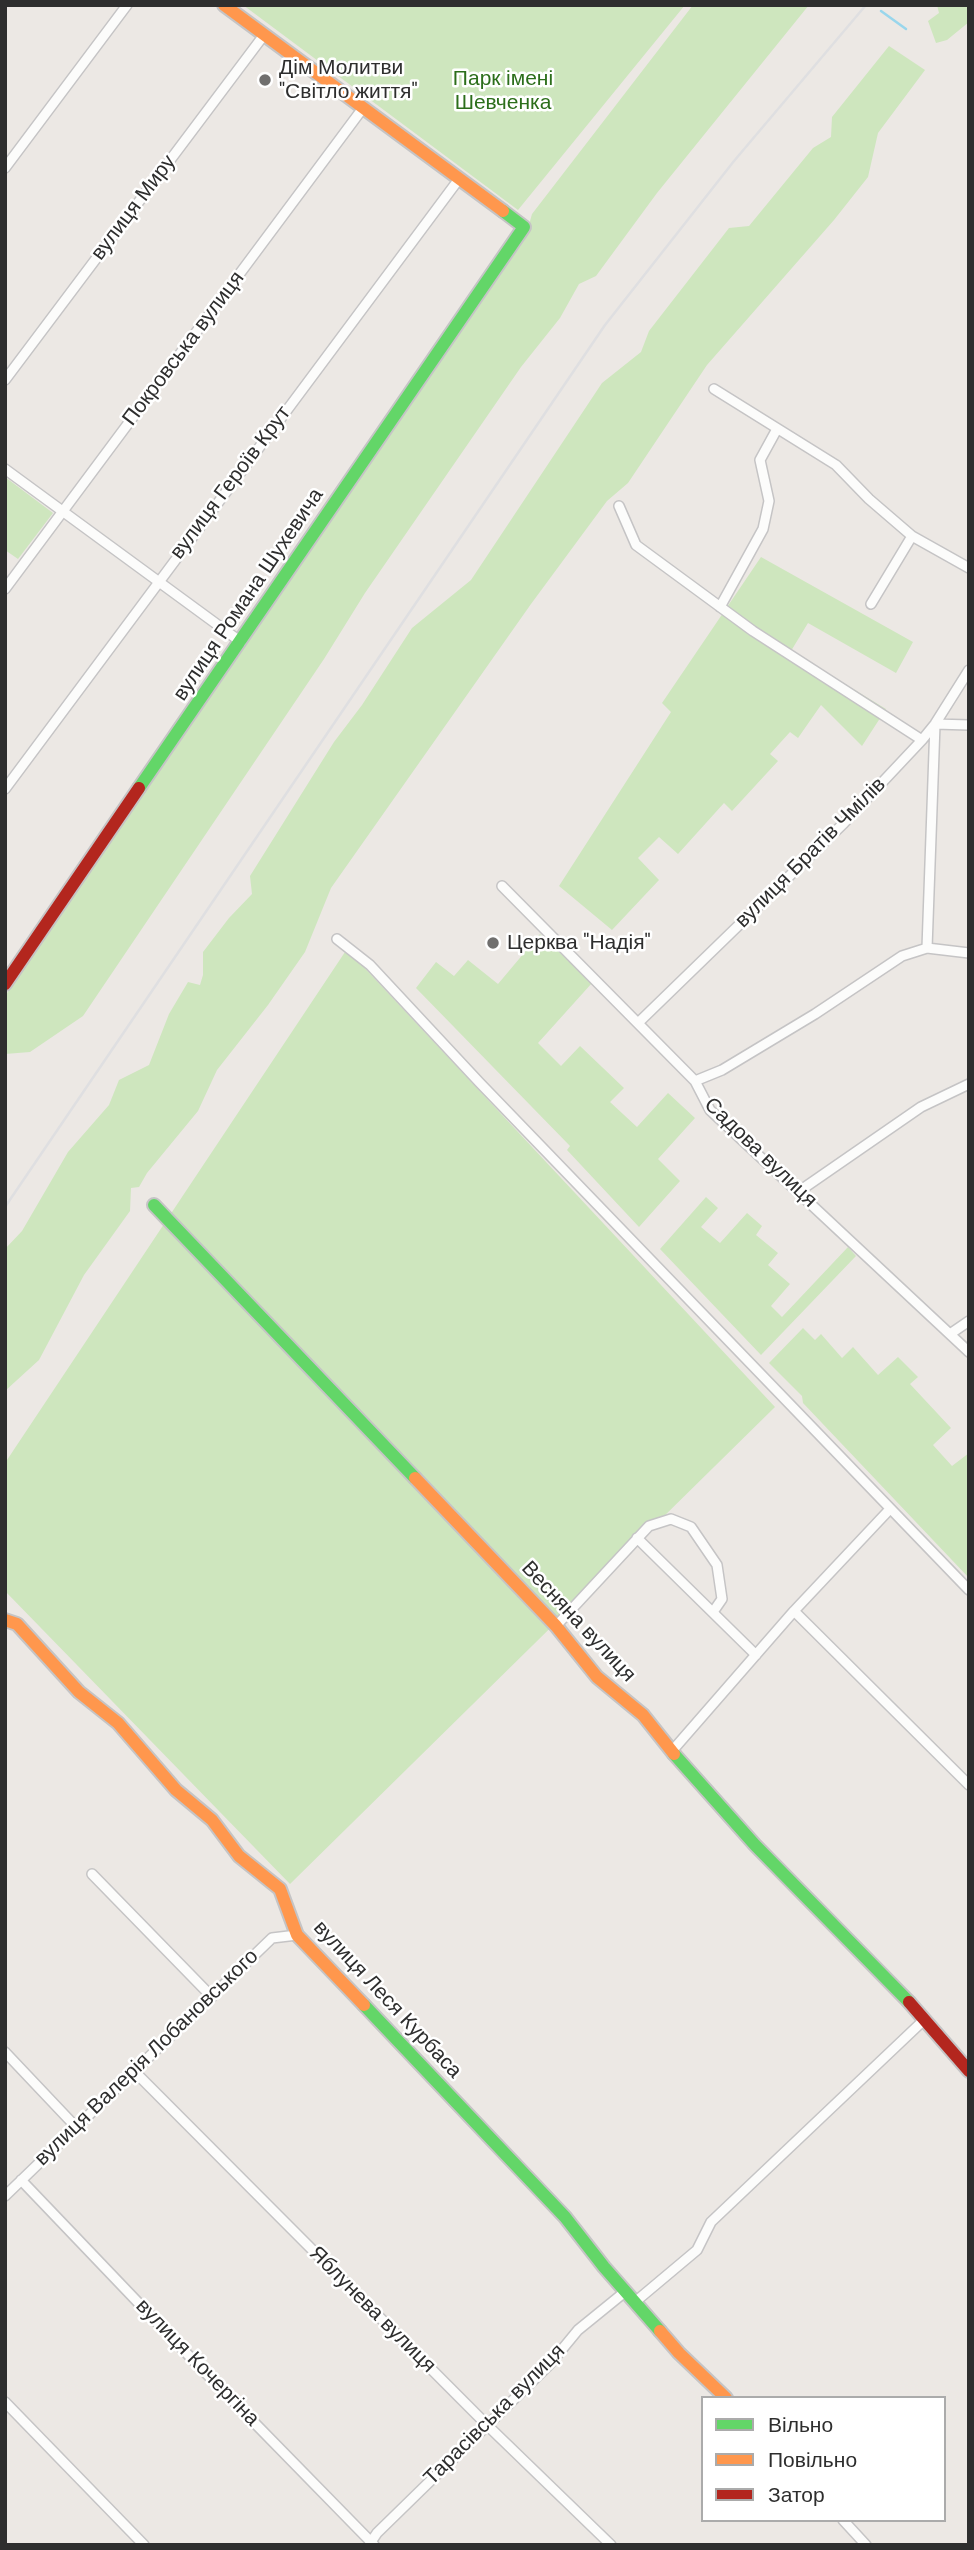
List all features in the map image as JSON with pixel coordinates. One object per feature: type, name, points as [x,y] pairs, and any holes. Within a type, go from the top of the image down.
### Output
[{"type":"street","points":[[5,168],[127,5]]},
{"type":"street","points":[[224,5],[459,179]]},
{"type":"street","name":"вулиця Миру","points":[[5,380],[264,35]]},
{"type":"street","name":"Покровська вулиця","points":[[5,589],[363,108]]},
{"type":"street","name":"вулиця Романа Шухевича","points":[[5,984],[524,227],[459,179]]},
{"type":"street","name":"вулиця Героїв Крут","points":[[5,789],[459,179]]},
{"type":"street","points":[[714,389],[836,465],[869,499],[912,536],[969,568]]},
{"type":"street","points":[[720,607],[763,529],[769,501],[760,460],[777,429]]},
{"type":"street","points":[[5,470],[241,642]]},
{"type":"street","points":[[619,506],[636,545],[753,631],[922,740]]},
{"type":"street","points":[[871,604],[912,536]]},
{"type":"street","name":"вулиця Братів Чмілів","points":[[638,1023],[844,822],[922,740],[969,670]]},
{"type":"street","points":[[927,948],[935,724],[969,725]]},
{"type":"street","name":"Садова вулиця","points":[[502,886],[695,1080],[710,1110],[969,1352]]},
{"type":"street","points":[[337,939],[370,964],[489,1092],[969,1590]]},
{"type":"street","points":[[695,1080],[722,1070],[902,956],[927,948],[969,953]]},
{"type":"street","points":[[798,1192],[921,1107],[969,1084]]},
{"type":"street","name":"Весняна вулиця","points":[[154,1205],[556,1626],[597,1677],[643,1715],[771,1863],[925,2019],[969,2071]]},
{"type":"street","points":[[950,1334],[969,1321]]},
{"type":"street","points":[[672,1751],[794,1611],[890,1509]]},
{"type":"street","points":[[556,1626],[649,1526],[671,1519],[691,1527],[718,1565],[722,1599],[713,1612]]},
{"type":"street","points":[[637,1538],[756,1655]]},
{"type":"street","points":[[794,1611],[969,1786]]},
{"type":"street","name":"вулиця Леся Курбаса","points":[[5,1620],[16,1624],[79,1692],[118,1723],[176,1790],[212,1820],[239,1856],[280,1889],[297,1935],[565,2217],[679,2353],[724,2396]]},
{"type":"street","points":[[92,1874],[212,1997]]},
{"type":"street","name":"вулиця Валерія Лобановського","points":[[5,2196],[272,1938],[297,1935]]},
{"type":"street","points":[[635,2302],[697,2250],[710,2222],[925,2019]]},
{"type":"street","points":[[5,2052],[76,2126]]},
{"type":"street","name":"Яблунева вулиця","points":[[135,2071],[487,2425],[611,2545]]},
{"type":"street","name":"вулиця Кочергіна","points":[[21,2180],[372,2544]]},
{"type":"street","name":"Тарасівська вулиця","points":[[372,2544],[377,2533],[550,2364],[578,2330],[626,2291]]},
{"type":"street","points":[[5,2402],[144,2545]]},
{"type":"street","points":[[846,2522],[866,2545]]},
{"type":"green space","name":"Парк імені Шевченка","points":[[243,5],[685,5],[518,210]]},
{"type":"green space","points":[[693,5],[809,5],[657,193],[596,276],[579,284],[560,318],[521,367],[365,593],[324,659],[83,1016],[30,1052],[5,1054],[5,996],[525,239],[532,214]]},
{"type":"green space","points":[[937,5],[969,5],[969,22],[947,40],[936,43],[928,21],[939,13]]},
{"type":"green space","points":[[889,46],[925,70],[878,133],[868,177],[834,220],[707,365],[628,483],[607,501],[531,604],[331,888],[305,952],[217,1070],[198,1111],[147,1173],[139,1187],[131,1188],[130,1211],[84,1275],[39,1360],[5,1391],[5,1249],[22,1231],[68,1152],[109,1105],[119,1080],[149,1065],[169,1014],[188,982],[200,985],[203,952],[252,894],[250,876],[334,742],[362,705],[412,628],[471,580],[602,383],[641,352],[649,331],[729,228],[749,226],[813,148],[831,137],[832,117]]},
{"type":"green space","points":[[5,477],[53,513],[18,559],[5,550]]},
{"type":"green space","points":[[761,557],[913,642],[896,673],[808,623],[791,651],[886,709],[862,746],[821,705],[798,738],[790,732],[770,754],[778,761],[732,811],[724,803],[678,854],[659,837],[638,858],[659,880],[612,930],[559,886],[671,712],[662,703]]},
{"type":"green space","points":[[540,934],[592,983],[538,1043],[561,1066],[580,1046],[624,1088],[610,1102],[637,1127],[668,1093],[695,1118],[658,1159],[680,1181],[639,1227],[567,1150],[570,1146],[416,988],[436,962],[454,976],[468,960],[498,984]]},
{"type":"green space","points":[[347,949],[775,1407],[290,1884],[5,1591],[5,1463]]},
{"type":"green space","points":[[706,1197],[718,1208],[701,1227],[720,1243],[747,1213],[762,1226],[756,1235],[778,1253],[768,1265],[790,1284],[771,1306],[782,1317],[848,1247],[856,1256],[761,1355],[660,1249]]},
{"type":"green space","points":[[803,1328],[815,1340],[821,1334],[842,1358],[853,1347],[878,1375],[898,1357],[918,1377],[910,1384],[951,1428],[933,1445],[952,1466],[969,1453],[969,1578],[803,1403],[802,1396],[769,1363]]},
{"type":"waterway","points":[[881,11],[906,29]]},
{"type":"railway","points":[[5,1207],[605,325],[734,161],[866,5]]},
{"type":"traffic: fast","points":[[139,788],[524,227],[503,211]]},
{"type":"traffic: fast","points":[[154,1205],[415,1478]]},
{"type":"traffic: fast","points":[[674,1754],[755,1845],[909,2002]]},
{"type":"traffic: fast","points":[[364,2005],[565,2217],[660,2331]]},
{"type":"traffic: slow","points":[[224,5],[503,211]]},
{"type":"traffic: slow","points":[[415,1478],[556,1626],[597,1677],[643,1715],[674,1754]]},
{"type":"traffic: slow","points":[[5,1620],[17,1624],[79,1692],[118,1723],[176,1790],[212,1820],[239,1856],[280,1889],[297,1935],[364,2005]]},
{"type":"traffic: slow","points":[[660,2331],[724,2396]]},
{"type":"traffic: jam","points":[[5,984],[139,788]]},
{"type":"traffic: jam","points":[[909,2002],[969,2071]]},
{"type":"place","name":"Дім Молитви \"Світло життя\"","points":[[265,80]]},
{"type":"place","name":"Церква \"Надія\"","points":[[493,943]]}]
